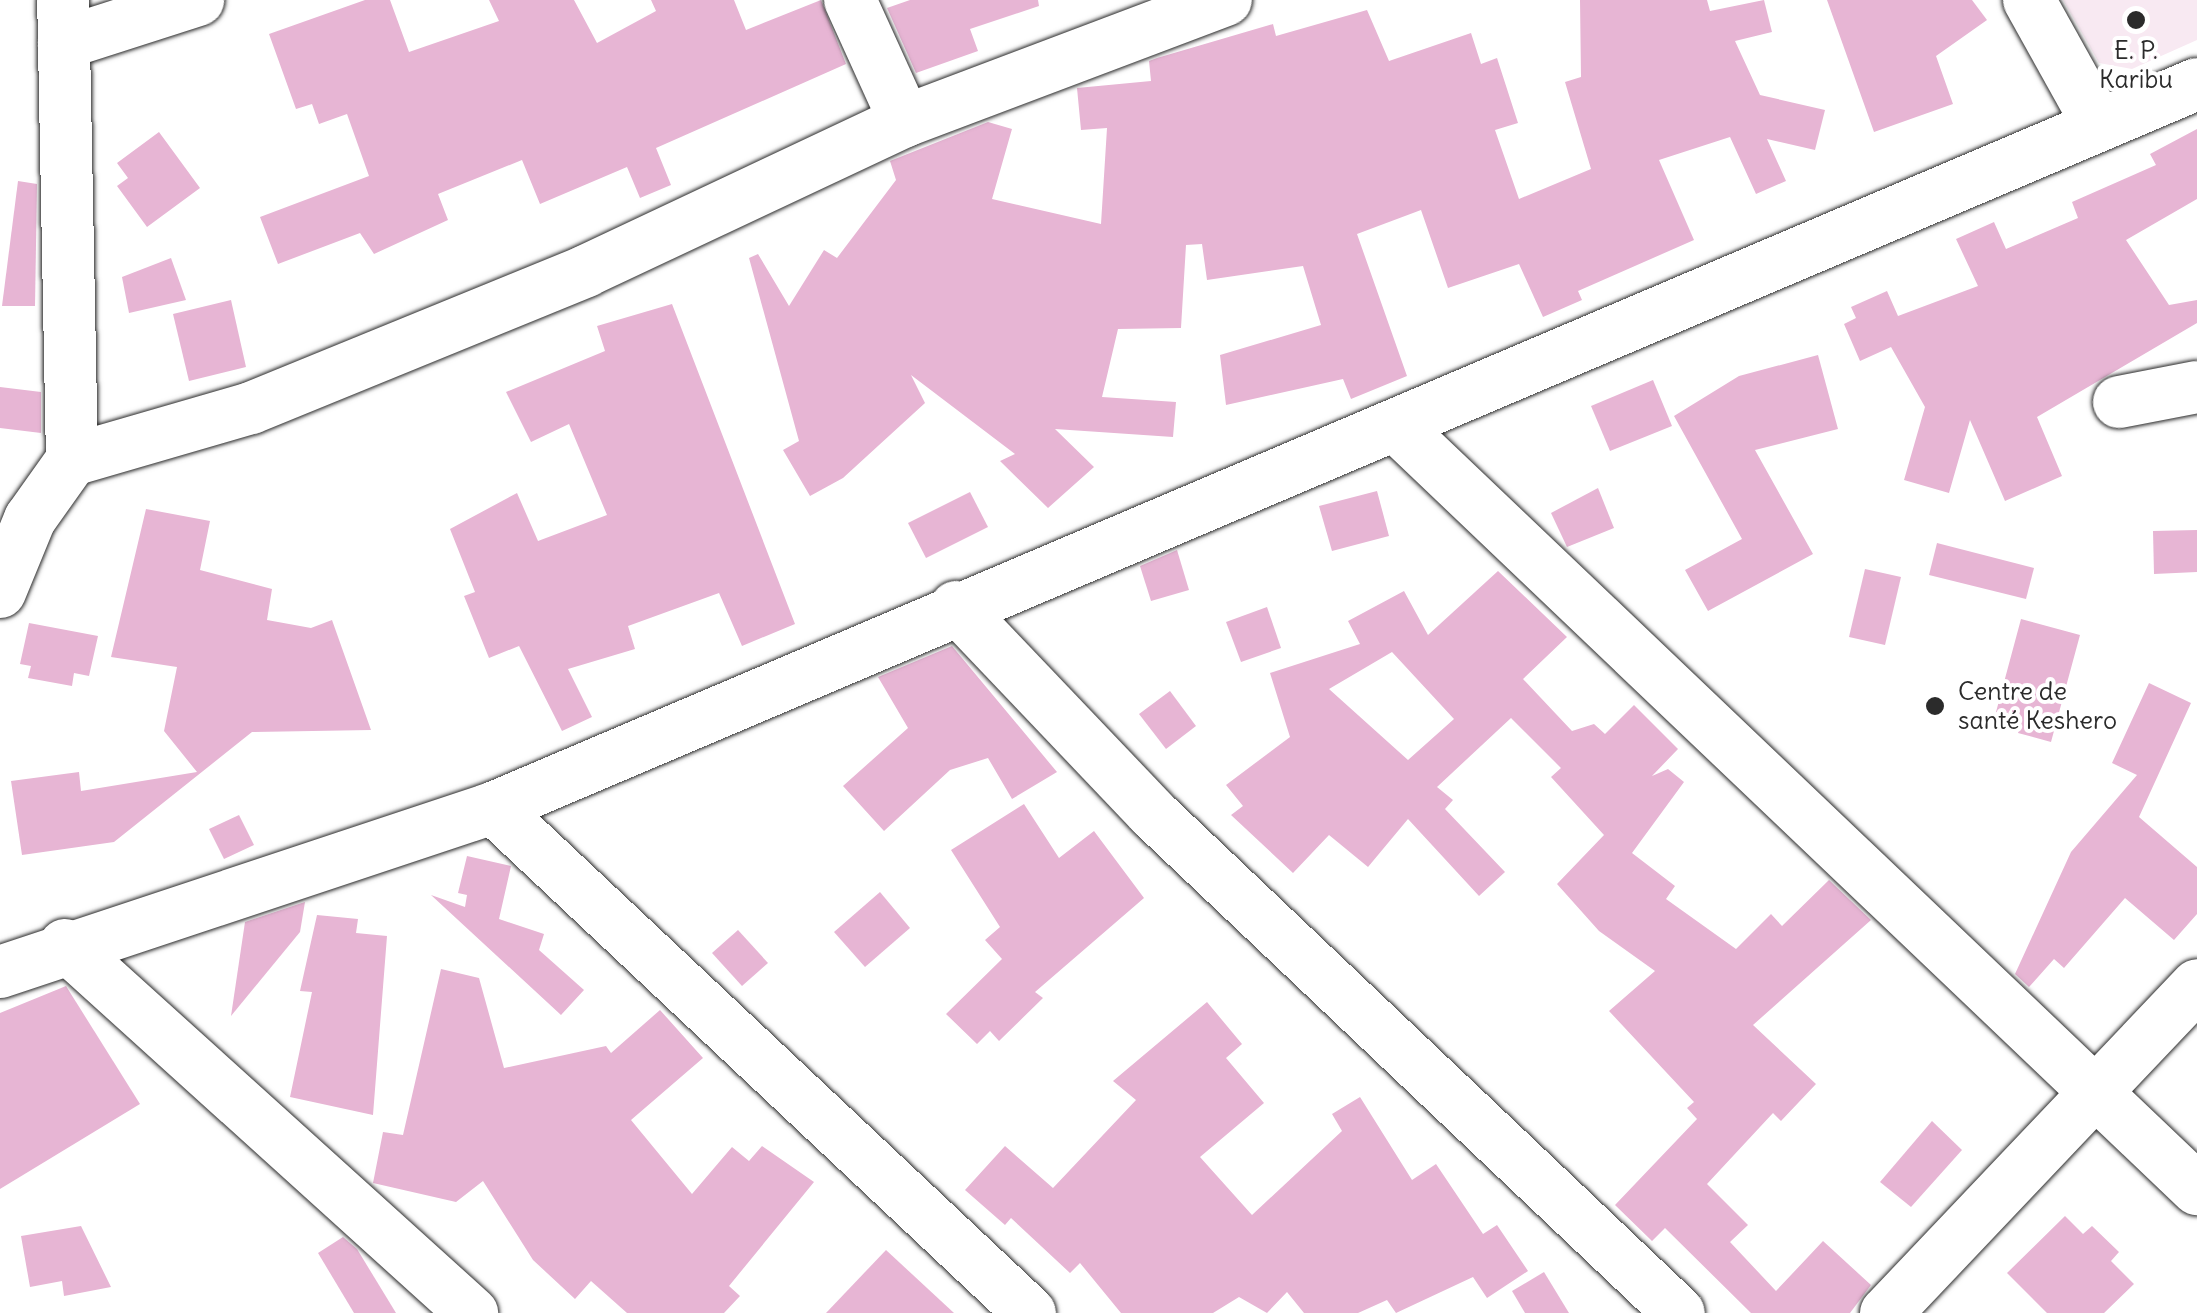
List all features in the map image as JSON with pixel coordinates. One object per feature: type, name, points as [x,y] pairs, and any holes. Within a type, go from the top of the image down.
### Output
[{"type":"street","points":[[0,592],[30,519],[72,460],[64,22],[198,0]]},
{"type":"street","points":[[850,0],[904,120]]},
{"type":"street","points":[[72,460],[251,408],[586,271],[904,120],[1226,0]]},
{"type":"street","points":[[2029,0],[2097,122]]},
{"type":"street","points":[[0,972],[65,945],[493,808],[956,607],[1397,427],[2097,122],[2196,86]]},
{"type":"street","points":[[2119,402],[2197,387]]},
{"type":"street","points":[[1397,427],[2197,1189]]},
{"type":"street","points":[[956,607],[1152,813],[1679,1313]]},
{"type":"street","points":[[493,808],[1030,1313]]},
{"type":"street","points":[[65,945],[472,1313]]},
{"type":"street","points":[[1886,1313],[2197,985]]},
{"type":"shaded area","name":"E. P. Karibu","points":[[2063,0],[2197,0],[2197,40],[2132,69],[2099,63]]},
{"type":"building","points":[[365,0],[390,0],[409,52],[499,21],[489,0],[574,0],[597,43],[656,11],[651,0],[734,0],[746,30],[821,0],[846,64],[656,148],[671,185],[640,198],[627,167],[540,204],[522,160],[438,194],[448,220],[374,254],[360,233],[278,264],[260,217],[369,176],[347,114],[319,124],[312,104],[296,109],[269,34]]},
{"type":"building","points":[[910,0],[1038,0],[1039,6],[970,29],[978,51],[916,73],[887,8]]},
{"type":"building","points":[[1580,0],[1707,0],[1710,11],[1764,0],[1772,32],[1735,41],[1760,95],[1825,110],[1815,150],[1767,139],[1786,181],[1756,194],[1730,137],[1659,160],[1694,240],[1578,291],[1582,300],[1543,317],[1519,264],[1448,288],[1421,210],[1357,234],[1407,376],[1351,399],[1343,379],[1226,405],[1220,355],[1321,325],[1303,266],[1207,280],[1202,244],[1186,245],[1181,328],[1118,329],[1102,397],[1176,402],[1173,437],[1055,429],[1094,467],[1048,508],[1000,461],[1015,454],[911,375],[925,403],[843,478],[810,496],[783,450],[799,441],[749,258],[758,254],[789,306],[824,250],[837,258],[896,180],[890,161],[988,122],[1012,129],[992,199],[1101,224],[1107,128],[1081,130],[1077,88],[1151,81],[1149,61],[1157,58],[1273,24],[1276,36],[1367,10],[1389,61],[1471,33],[1481,64],[1497,58],[1518,123],[1495,130],[1519,199],[1591,169],[1565,82],[1581,77]]},
{"type":"building","points":[[1827,0],[1972,0],[1987,20],[1936,56],[1953,104],[1874,132]]},
{"type":"building","points":[[2197,129],[2197,199],[2126,240],[2169,305],[2197,300],[2197,323],[2037,417],[2062,476],[2005,501],[1970,420],[1949,493],[1904,480],[1925,407],[1891,347],[1860,361],[1844,324],[1856,318],[1851,307],[1887,291],[1898,316],[1978,286],[1956,239],[1994,222],[2006,249],[2078,218],[2072,202],[2156,165],[2150,154]]},
{"type":"building","points":[[159,132],[200,188],[147,227],[117,186],[128,178],[117,163]]},
{"type":"building","points":[[18,181],[37,184],[35,306],[2,306]]},
{"type":"building","points":[[171,258],[186,300],[129,313],[122,277]]},
{"type":"building","points":[[231,300],[246,367],[189,381],[173,314]]},
{"type":"building","points":[[672,304],[795,624],[742,646],[719,593],[628,626],[635,649],[568,669],[592,717],[562,731],[519,646],[489,658],[464,596],[475,592],[450,529],[517,493],[538,541],[607,515],[569,424],[531,442],[506,392],[605,351],[597,326]]},
{"type":"building","points":[[1818,355],[1838,429],[1755,450],[1813,554],[1708,611],[1685,570],[1742,539],[1674,416],[1739,376]]},
{"type":"building","points":[[1653,380],[1672,426],[1610,451],[1591,406]]},
{"type":"building","points":[[0,387],[41,392],[41,433],[0,428]]},
{"type":"building","points":[[1598,488],[1614,528],[1567,547],[1551,513]]},
{"type":"building","points":[[1377,491],[1389,536],[1332,551],[1319,506]]},
{"type":"building","points":[[970,492],[988,527],[926,558],[908,523]]},
{"type":"building","points":[[146,509],[210,521],[200,570],[272,589],[267,620],[311,628],[332,620],[371,730],[252,732],[114,842],[22,855],[11,781],[79,772],[81,791],[197,772],[164,731],[177,667],[111,657]]},
{"type":"building","points":[[2197,530],[2197,572],[2154,574],[2153,531]]},
{"type":"building","points":[[1937,543],[2034,568],[2026,599],[1929,575]]},
{"type":"building","points":[[1177,550],[1189,590],[1151,601],[1140,566]]},
{"type":"building","points":[[1865,569],[1901,577],[1885,645],[1849,637]]},
{"type":"building","points":[[1498,571],[1567,637],[1523,679],[1572,731],[1594,724],[1605,734],[1634,705],[1678,749],[1652,776],[1668,769],[1684,782],[1632,853],[1675,886],[1666,899],[1736,949],[1771,914],[1782,926],[1829,880],[1871,920],[1753,1025],[1816,1084],[1781,1121],[1773,1113],[1707,1184],[1748,1225],[1730,1242],[1776,1291],[1823,1241],[1871,1285],[1850,1313],[1751,1313],[1665,1228],[1652,1241],[1615,1205],[1697,1119],[1687,1108],[1694,1102],[1609,1011],[1655,971],[1599,931],[1557,884],[1604,835],[1551,777],[1561,768],[1511,718],[1437,787],[1453,800],[1445,809],[1505,872],[1479,896],[1408,819],[1368,867],[1329,835],[1293,873],[1231,815],[1243,806],[1226,785],[1290,737],[1270,673],[1360,644],[1348,621],[1404,591],[1428,635]],"holes":[[[1392,652],[1454,719],[1408,760],[1329,689]]]},
{"type":"building","points":[[1267,607],[1281,648],[1241,662],[1226,622]]},
{"type":"building","points":[[2021,619],[2080,635],[2051,742],[2018,733],[2022,718],[1996,712]]},
{"type":"building","points":[[29,623],[98,636],[89,676],[74,673],[72,686],[28,678],[31,666],[20,664]]},
{"type":"building","points":[[952,646],[1057,772],[1012,799],[988,758],[950,770],[884,831],[843,786],[908,728],[878,677]]},
{"type":"building","points":[[2149,683],[2191,703],[2139,817],[2197,867],[2197,914],[2174,940],[2125,898],[2064,968],[2054,959],[2029,987],[2015,974],[2071,852],[2137,775],[2112,763]]},
{"type":"building","points":[[1170,691],[1196,726],[1166,749],[1139,714]]},
{"type":"building","points":[[1024,804],[1059,858],[1094,831],[1144,898],[1035,992],[1043,998],[999,1041],[990,1031],[977,1044],[946,1014],[1002,959],[985,940],[1000,927],[951,850]]},
{"type":"building","points":[[239,815],[254,845],[224,859],[209,829]]},
{"type":"building","points":[[467,856],[511,866],[499,919],[544,934],[539,950],[584,990],[561,1015],[431,895],[465,907],[467,895],[458,893]]},
{"type":"building","points":[[880,892],[910,928],[865,967],[834,932]]},
{"type":"building","points":[[305,902],[300,932],[231,1016],[245,922]]},
{"type":"building","points":[[317,915],[358,919],[356,933],[387,936],[373,1115],[290,1097],[312,992],[300,991]]},
{"type":"building","points":[[738,930],[768,963],[742,986],[712,953]]},
{"type":"building","points":[[441,969],[479,978],[504,1068],[606,1046],[611,1053],[660,1010],[703,1058],[631,1120],[692,1194],[732,1147],[749,1161],[762,1146],[814,1182],[729,1286],[740,1296],[724,1313],[627,1313],[591,1281],[575,1299],[533,1260],[483,1181],[456,1202],[373,1183],[383,1132],[403,1135]]},
{"type":"building","points":[[66,986],[140,1104],[0,1189],[0,1013]]},
{"type":"building","points":[[1207,1002],[1242,1044],[1226,1058],[1264,1103],[1200,1157],[1252,1215],[1342,1131],[1332,1114],[1360,1097],[1412,1180],[1436,1164],[1483,1234],[1497,1225],[1528,1271],[1487,1298],[1473,1277],[1396,1313],[1387,1300],[1358,1313],[1304,1313],[1287,1292],[1267,1313],[1239,1297],[1213,1313],[1121,1313],[1080,1263],[1070,1273],[1011,1218],[1005,1225],[965,1190],[1005,1146],[1053,1188],[1136,1100],[1113,1081]]},
{"type":"building","points":[[1932,1121],[1962,1150],[1911,1207],[1880,1182]]},
{"type":"building","points":[[2065,1216],[2083,1234],[2092,1226],[2119,1252],[2111,1261],[2134,1284],[2104,1313],[2047,1313],[2007,1273]]},
{"type":"building","points":[[81,1226],[111,1287],[64,1296],[62,1281],[30,1287],[21,1236]]},
{"type":"building","points":[[343,1237],[357,1249],[396,1313],[354,1313],[318,1253]]},
{"type":"building","points":[[886,1250],[954,1313],[826,1313]]},
{"type":"building","points":[[1544,1272],[1569,1313],[1525,1313],[1512,1291]]},
{"type":"place","name":"E. P. Karibu","points":[[2136,20]]},
{"type":"place","name":"Centre de santé Keshero","points":[[1935,706]]}]
